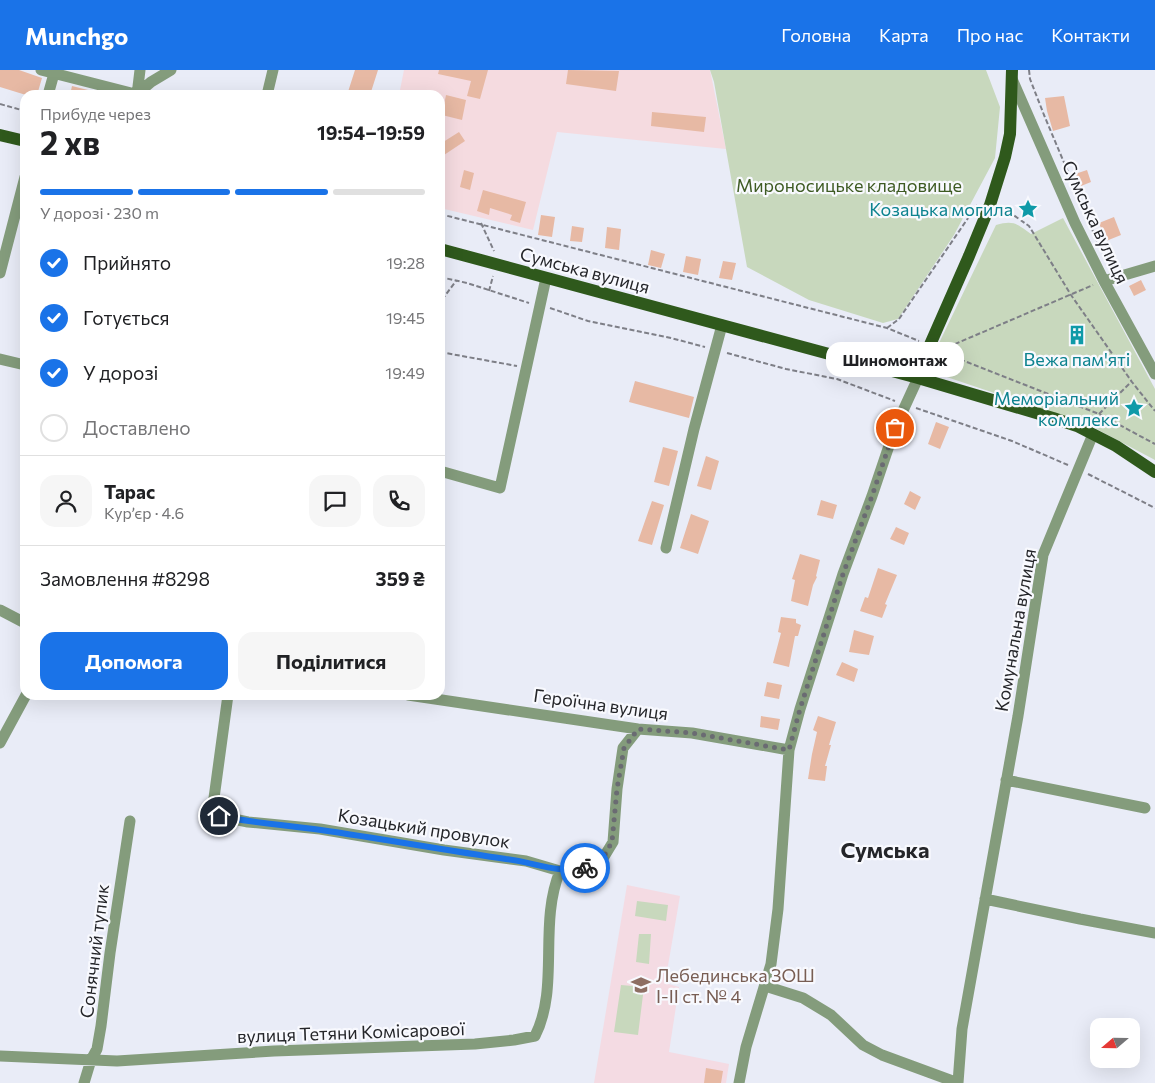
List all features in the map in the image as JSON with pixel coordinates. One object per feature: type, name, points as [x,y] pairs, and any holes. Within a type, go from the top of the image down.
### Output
[{"type":"main road","points":[[901,373],[929,347],[991,200],[1005,157],[1010,134],[1011,74]]},
{"type":"main road","points":[[0,135],[20,141]]},
{"type":"main road","name":"Сумська вулиця","points":[[445,250],[901,373],[1053,418],[1093,434],[1116,446],[1155,472]]},
{"type":"street","points":[[41,70],[120,90]]},
{"type":"street","points":[[138,90],[140,70]]},
{"type":"street","points":[[143,90],[151,82],[171,70]]},
{"type":"street","points":[[268,90],[273,70]]},
{"type":"street","points":[[50,90],[55,72]]},
{"type":"street","name":"Сумська вулиця","points":[[1011,74],[1075,223],[1104,281],[1155,374]]},
{"type":"street","points":[[0,273],[20,196]]},
{"type":"street","points":[[1104,281],[1155,266]]},
{"type":"street","points":[[445,472],[500,488],[546,278]]},
{"type":"street","points":[[666,548],[722,325]]},
{"type":"street","points":[[0,360],[20,364]]},
{"type":"street","points":[[739,1083],[746,1047],[771,964],[778,909],[789,750],[800,709],[843,574],[895,428],[918,378]]},
{"type":"street","name":"Комунальна вулиця","points":[[958,1083],[962,1029],[1018,716],[1043,555],[1093,434]]},
{"type":"street","points":[[0,610],[20,620]]},
{"type":"street","points":[[0,743],[23,700]]},
{"type":"street","name":"Козацький провулок","points":[[227,700],[214,798],[219,816],[248,822],[320,829],[444,850],[526,861],[560,871],[599,865],[612,842],[617,789],[624,748],[638,729]]},
{"type":"street","name":"Героїчна вулиця","points":[[442,700],[638,729],[692,733],[789,750]]},
{"type":"street","points":[[1006,780],[1145,808]]},
{"type":"street","name":"Сонячний тупик","points":[[84,1083],[91,1060],[97,1049],[102,1026],[110,953],[130,821]]},
{"type":"street","name":"вулиця Тетяни Комісарової","points":[[0,1056],[117,1061],[274,1051],[475,1044],[535,1036],[542,1023],[547,991],[549,916],[554,886],[560,871]]},
{"type":"street","points":[[985,899],[1155,933]]},
{"type":"street","points":[[765,986],[803,998],[831,1015],[863,1045],[882,1055],[958,1083]]},
{"type":"path","points":[[1029,70],[1030,79],[1044,115],[1100,247]]},
{"type":"path","points":[[0,104],[20,110]]},
{"type":"path","points":[[887,328],[899,319],[976,206],[991,200],[1015,214],[1029,226],[1072,294],[1132,382],[1155,411]]},
{"type":"path","points":[[445,215],[887,328],[924,342]]},
{"type":"path","points":[[481,224],[494,252]]},
{"type":"path","points":[[489,291],[495,272]]},
{"type":"path","points":[[445,278],[467,283],[528,303],[540,304]]},
{"type":"path","points":[[445,296],[456,281]]},
{"type":"path","points":[[938,350],[1104,281]]},
{"type":"path","points":[[935,349],[1099,414],[1155,444]]},
{"type":"path","points":[[445,353],[526,368]]},
{"type":"path","points":[[1099,414],[1132,382]]},
{"type":"path","points":[[905,405],[928,411],[1012,441],[1116,487],[1155,508]]},
{"type":"shaded area","points":[[404,70],[710,70],[726,149],[557,132],[533,230],[445,209],[445,90],[400,90]]},
{"type":"shaded area","name":"Лебединська ЗОШ І-ІІ ст. № 4","points":[[627,885],[680,896],[665,983],[679,987],[669,1052],[729,1064],[726,1083],[594,1083]]},
{"type":"green space","name":"Мироносицьке кладовище","points":[[710,70],[986,70],[1000,107],[995,158],[954,235],[898,319],[883,323],[809,300],[747,267],[714,82]]},
{"type":"green space","points":[[1063,218],[1155,389],[1155,460],[1089,425],[926,370],[996,225],[1015,224],[1031,234]]},
{"type":"green space","points":[[637,901],[668,905],[666,921],[635,916]]},
{"type":"green space","points":[[639,934],[651,934],[649,964],[636,962]]},
{"type":"green space","points":[[621,985],[644,987],[638,1035],[614,1032]]},
{"type":"building","points":[[0,70],[19,70],[42,78],[38,90],[20,90],[20,93],[0,87]]},
{"type":"building","points":[[355,70],[378,70],[372,90],[349,90]]},
{"type":"building","points":[[439,70],[488,70],[480,99],[467,96],[471,81],[438,74]]},
{"type":"building","points":[[568,70],[619,71],[616,91],[566,84]]},
{"type":"building","points":[[72,86],[88,90],[71,90]]},
{"type":"building","points":[[446,95],[466,100],[462,120],[445,116]]},
{"type":"building","points":[[1064,96],[1070,126],[1053,131],[1045,98]]},
{"type":"building","points":[[652,112],[706,117],[704,132],[651,126]]},
{"type":"building","points":[[459,132],[465,141],[445,154],[445,141]]},
{"type":"building","points":[[464,170],[474,173],[470,190],[460,187]]},
{"type":"building","points":[[1087,170],[1091,182],[1076,188],[1072,175]]},
{"type":"building","points":[[483,190],[526,202],[520,223],[510,220],[512,215],[490,208],[489,215],[477,211]]},
{"type":"building","points":[[541,215],[555,217],[552,237],[538,235]]},
{"type":"building","points":[[1114,217],[1121,235],[1106,241],[1099,223]]},
{"type":"building","points":[[572,226],[584,228],[582,242],[570,241]]},
{"type":"building","points":[[607,227],[621,229],[619,250],[605,248]]},
{"type":"building","points":[[651,250],[665,254],[661,268],[648,265]]},
{"type":"building","points":[[686,256],[701,259],[698,275],[683,272]]},
{"type":"building","points":[[723,261],[736,263],[732,280],[719,278]]},
{"type":"building","points":[[1141,280],[1146,290],[1134,296],[1129,286]]},
{"type":"building","name":"Вежа пам'яті","points":[[1074,328],[1080,328],[1084,335],[1080,342],[1074,342],[1070,338],[1070,332]]},
{"type":"building","points":[[635,381],[694,397],[689,418],[629,402]]},
{"type":"building","points":[[936,422],[949,427],[940,449],[928,444]]},
{"type":"building","points":[[663,447],[678,451],[669,486],[654,482]]},
{"type":"building","points":[[706,456],[719,461],[711,490],[697,486]]},
{"type":"building","points":[[910,491],[921,497],[915,510],[904,504]]},
{"type":"building","points":[[821,500],[837,505],[833,519],[817,515]]},
{"type":"building","points":[[652,501],[664,505],[652,545],[638,541]]},
{"type":"building","points":[[691,514],[709,521],[698,554],[680,548]]},
{"type":"building","points":[[896,527],[909,533],[904,545],[890,539]]},
{"type":"building","points":[[800,554],[820,560],[808,606],[791,601],[795,580],[792,579]]},
{"type":"building","points":[[878,568],[897,575],[885,604],[887,605],[882,618],[860,611],[865,597],[868,598]]},
{"type":"building","points":[[781,617],[796,619],[796,623],[801,625],[798,636],[795,636],[789,667],[773,663],[781,633],[778,632]]},
{"type":"building","points":[[854,630],[874,636],[869,655],[849,652]]},
{"type":"building","points":[[842,662],[858,669],[854,682],[836,675]]},
{"type":"building","points":[[767,682],[782,685],[779,699],[764,696]]},
{"type":"building","points":[[761,716],[780,719],[778,730],[760,727]]},
{"type":"building","points":[[818,716],[836,722],[825,766],[827,766],[825,781],[808,779],[817,732],[813,730]]},
{"type":"building","points":[[706,1068],[723,1071],[721,1083],[704,1083]]},
{"type":"way so far","points":[[585,868],[599,865],[612,842],[617,789],[624,748],[638,729],[692,733],[789,750],[800,709],[843,574],[895,428]]},
{"type":"place","name":"Козацька могила","points":[[1028,209]]},
{"type":"place","name":"Вежа пам'яті","points":[[1077,335]]},
{"type":"place","name":"Меморіальний комплекс","points":[[1134,408]]},
{"type":"place","name":"Шиномонтаж","points":[[895,428]]},
{"type":"place","name":"Лебединська ЗОШ І-ІІ ст. № 4","points":[[641,985]]},
{"type":"district","name":"Сумська","points":[[885,849]]},
{"type":"route","points":[[219,816],[248,822],[320,829],[444,850],[526,861],[560,871],[585,868]]}]
